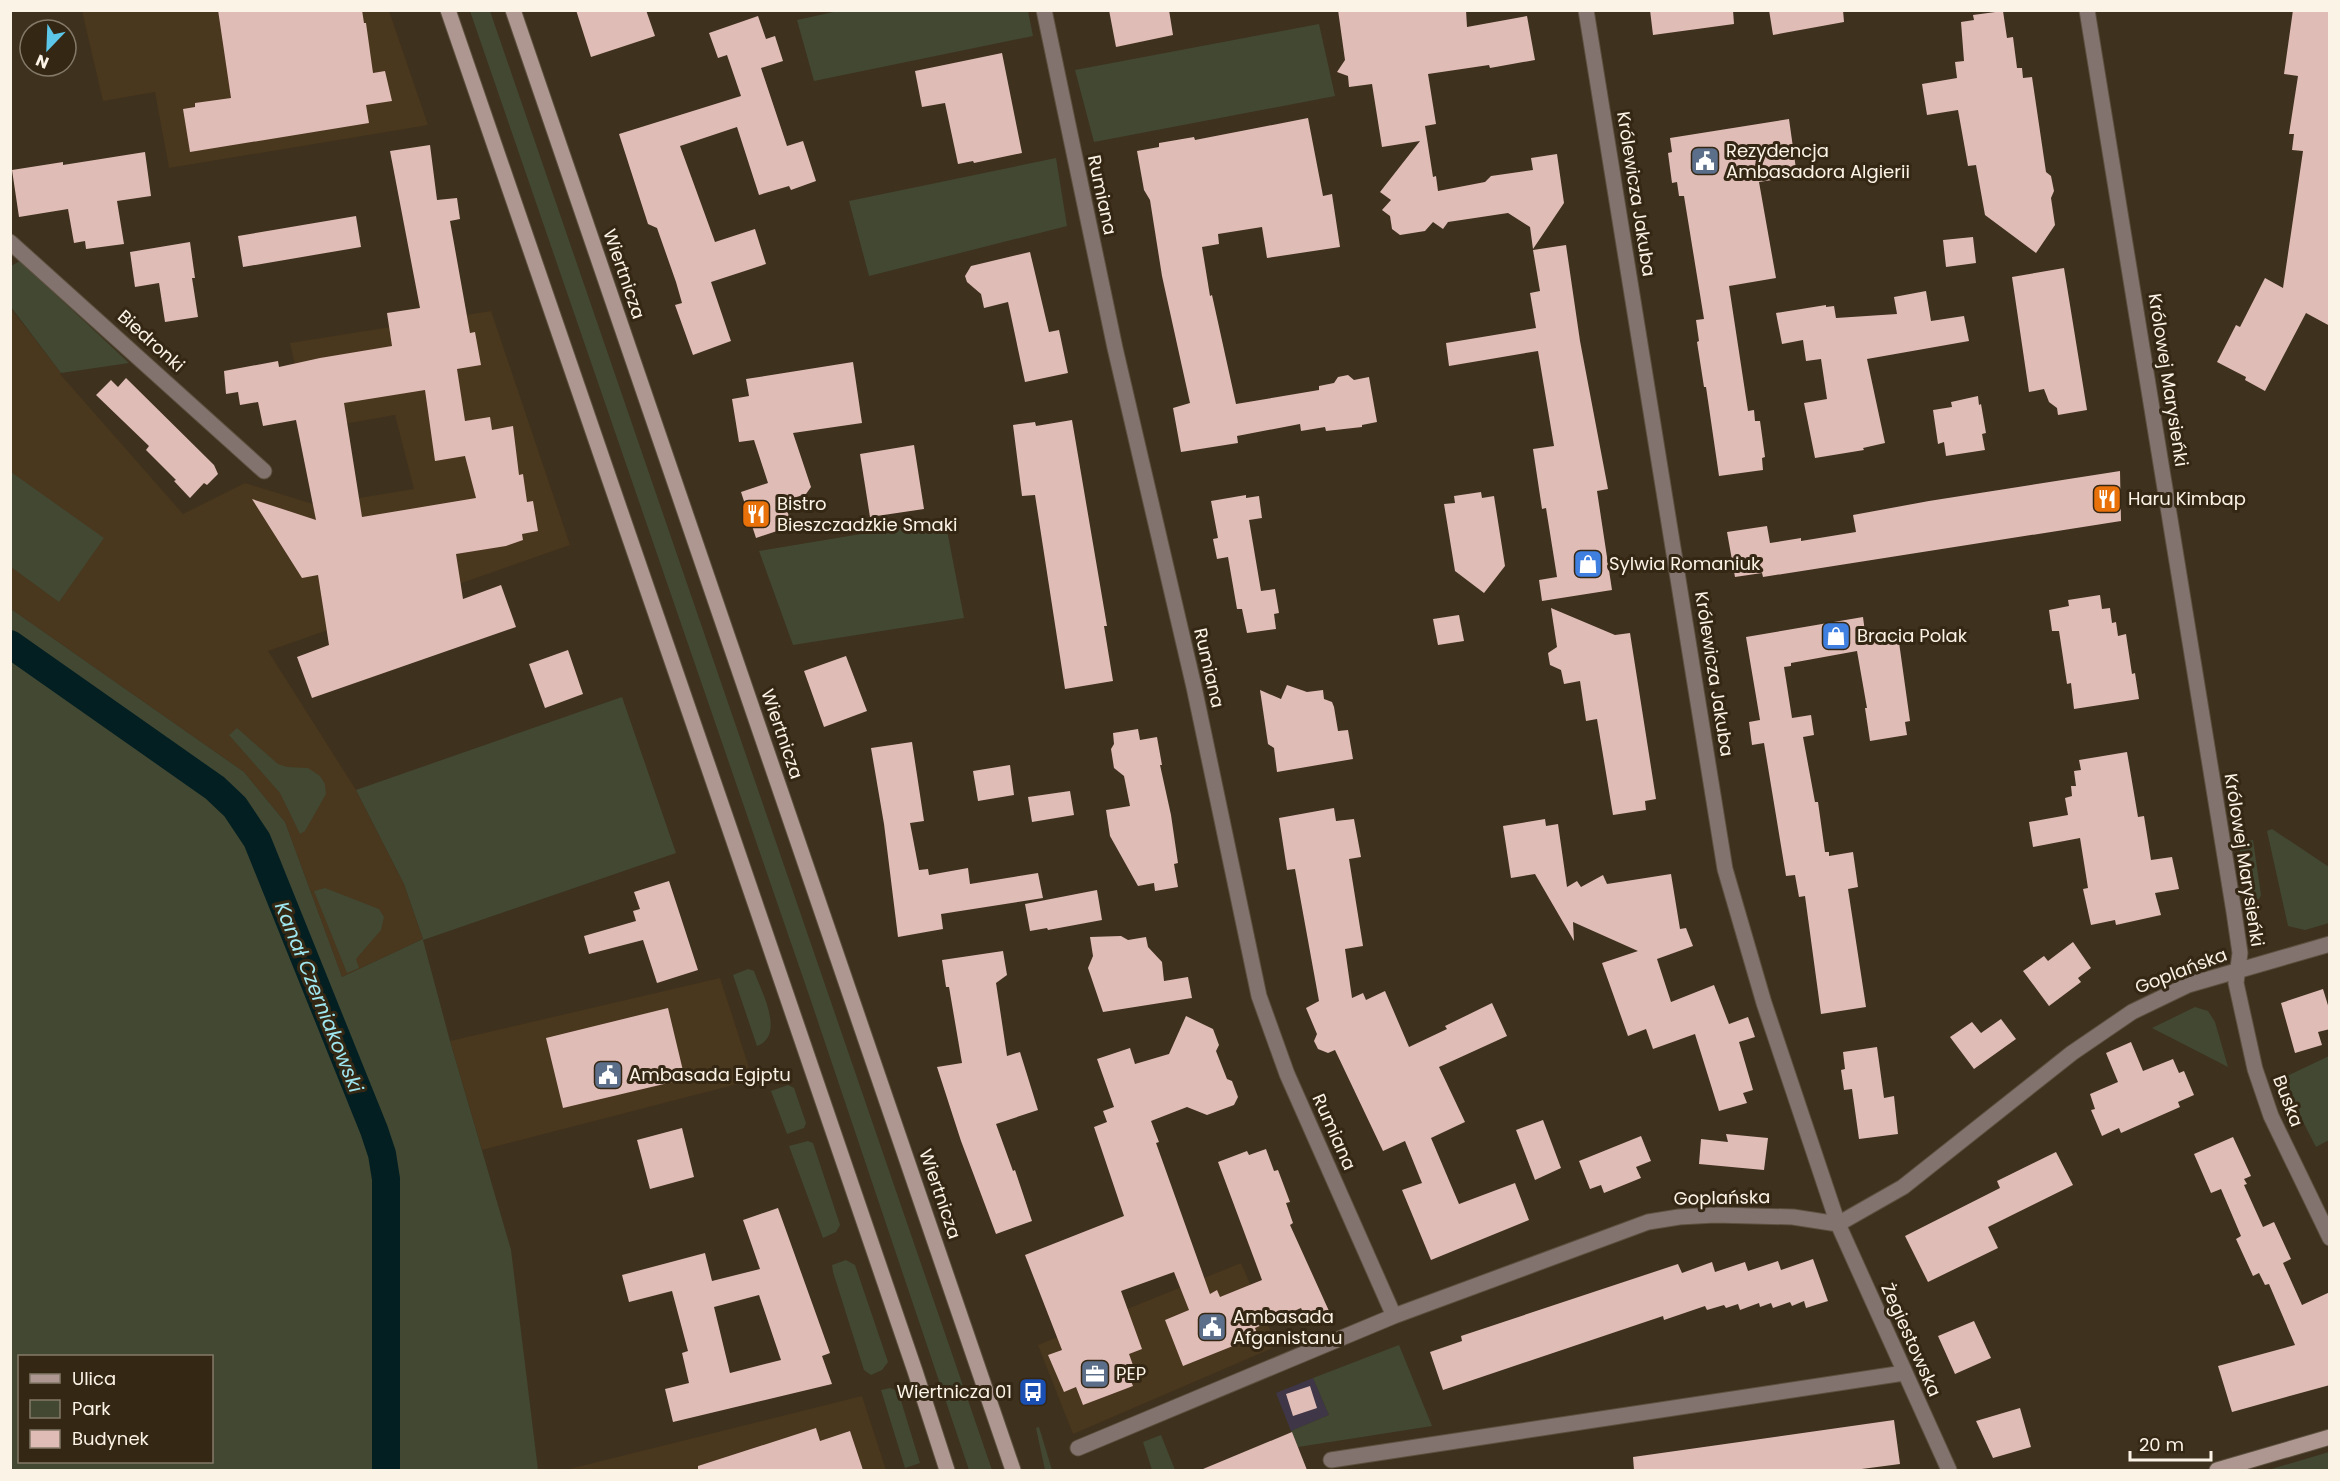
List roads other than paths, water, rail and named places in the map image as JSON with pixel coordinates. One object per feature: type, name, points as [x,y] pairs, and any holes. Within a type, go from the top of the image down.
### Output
[{"type":"main road","points":[[448,10],[732,835],[947,1470]]},
{"type":"main road","name":"Wiertnicza","points":[[513,10],[1014,1470]]},
{"type":"main road","points":[[2217,1470],[2330,1437]]},
{"type":"street","name":"Rumiana","points":[[1044,10],[1115,348],[1194,687],[1259,996],[1287,1074],[1394,1316]]},
{"type":"street","name":"Królewicza Jakuba","points":[[1586,10],[1725,870],[1764,1004],[1838,1224]]},
{"type":"street","name":"Królowej Marysieńki","points":[[2087,10],[2234,912],[2240,953],[2238,970]]},
{"type":"street","name":"Biedronki","points":[[10,242],[264,471]]},
{"type":"street","name":"Goplańska","points":[[1078,1448],[1394,1316],[1648,1222],[1715,1215],[1793,1217],[1838,1224],[1903,1187],[2073,1053],[2132,1012],[2188,985],[2330,944]]},
{"type":"street","name":"Buska","points":[[2238,970],[2236,983],[2241,1010],[2271,1116],[2330,1238]]},
{"type":"street","name":"Żegiestowska","points":[[1838,1224],[1949,1470]]},
{"type":"street","points":[[1331,1460],[1904,1373]]},
{"type":"waterway","name":"Kanał Czerniakowski","points":[[10,644],[215,788],[235,807],[257,840],[382,1154],[386,1179],[386,1470]]},
{"type":"place","name":"Rezydencja Ambasadora Algierii","points":[[1705,161]]},
{"type":"place","name":"Haru Kimbap","points":[[2107,499]]},
{"type":"place","name":"Bistro Bieszczadzkie Smaki","points":[[756,514]]},
{"type":"place","name":"Sylwia Romaniuk","points":[[1588,564]]},
{"type":"place","name":"Bracia Polak","points":[[1836,636]]},
{"type":"place","name":"Ambasada Egiptu","points":[[608,1075]]},
{"type":"place","name":"Ambasada Afganistanu","points":[[1212,1327]]},
{"type":"place","name":"PEP","points":[[1095,1374]]},
{"type":"place","name":"Wiertnicza 01","points":[[1033,1392]]}]
